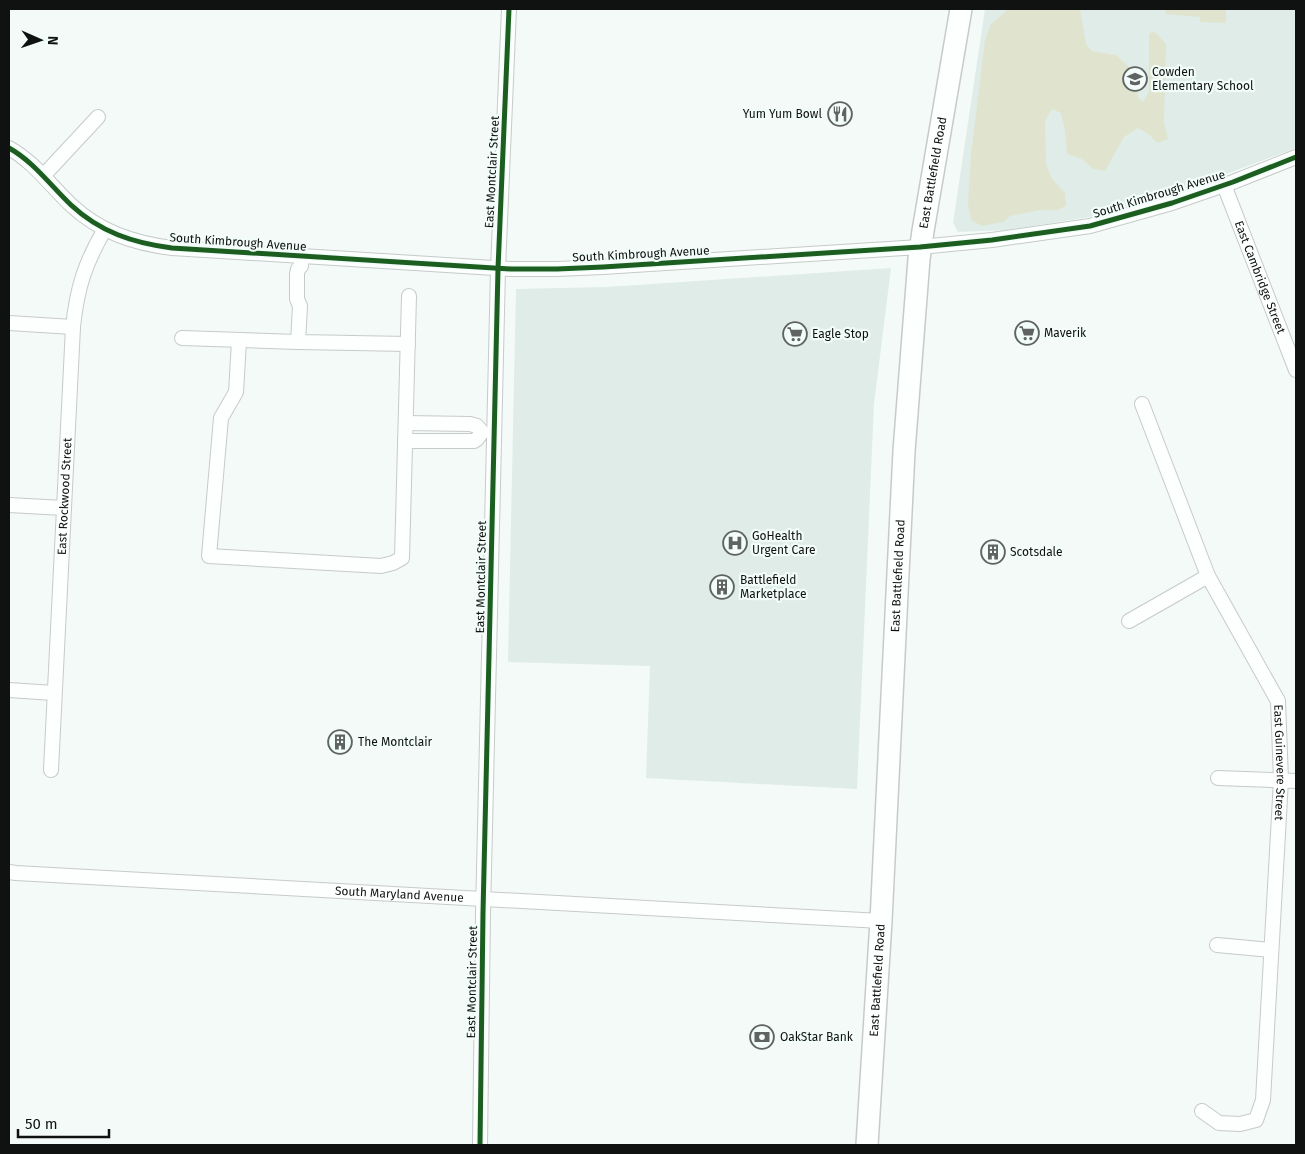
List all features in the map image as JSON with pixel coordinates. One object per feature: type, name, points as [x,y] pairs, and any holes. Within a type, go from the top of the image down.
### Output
[{"type":"main road","name":"East Battlefield Road","points":[[868,1145],[904,451],[920,247],[961,9]]},
{"type":"street","name":"East Montclair Street","points":[[480,1145],[488,432],[498,269],[509,9]]},
{"type":"street","points":[[44,175],[98,117]]},
{"type":"street","name":"South Kimbrough Avenue","points":[[9,148],[44,175],[71,205],[105,229],[122,237],[155,246],[301,261],[498,269],[575,268],[920,247],[992,240],[1090,226],[1172,203],[1224,185],[1296,156]]},
{"type":"street","name":"East Cambridge Street","points":[[1224,185],[1296,370]]},
{"type":"street","name":"East Rockwood Street","points":[[51,770],[73,327],[79,288],[93,250],[105,229]]},
{"type":"street","points":[[298,342],[300,306],[296,299],[297,274],[301,261]]},
{"type":"street","points":[[239,340],[236,392],[221,418],[209,556],[381,566],[393,563],[402,558],[409,296]]},
{"type":"street","points":[[9,323],[73,327]]},
{"type":"street","points":[[182,338],[408,344]]},
{"type":"street","name":"East Guinevere Street","points":[[1142,404],[1208,576],[1278,701],[1282,780],[1263,1100],[1256,1120],[1240,1124],[1219,1123],[1202,1111]]},
{"type":"street","points":[[406,423],[470,424],[488,432],[474,441],[406,441]]},
{"type":"street","points":[[9,505],[64,508]]},
{"type":"street","points":[[1129,621],[1208,576]]},
{"type":"street","points":[[9,690],[54,693]]},
{"type":"street","points":[[1218,778],[1296,781]]},
{"type":"street","name":"South Maryland Avenue","points":[[9,872],[880,921]]},
{"type":"street","points":[[1217,945],[1271,950]]},
{"type":"shaded area","name":"Cowden Elementary School","points":[[985,9],[1296,9],[1296,148],[1159,199],[1102,215],[1007,230],[958,232],[953,223]]},
{"type":"shaded area","points":[[891,268],[874,404],[857,789],[646,778],[650,666],[508,662],[516,289],[607,287]]},
{"type":"green space","points":[[1007,9],[1080,9],[1086,44],[1092,51],[1116,55],[1132,70],[1139,99],[1143,102],[1149,92],[1149,34],[1154,31],[1166,44],[1164,123],[1168,139],[1158,143],[1138,128],[1124,137],[1105,171],[1093,169],[1082,159],[1067,154],[1061,113],[1052,109],[1045,121],[1046,164],[1052,179],[1065,193],[1066,206],[1057,210],[1040,210],[1010,216],[1003,222],[982,226],[971,220],[968,204],[971,154],[985,40],[991,24]]},
{"type":"green space","points":[[1166,9],[1226,9],[1226,23],[1200,22],[1200,17],[1165,14]]},
{"type":"cycle path","points":[[480,1145],[483,913],[498,269],[509,9]]},
{"type":"cycle path","points":[[9,148],[34,167],[82,214],[105,229],[144,243],[172,248],[511,269],[603,267],[920,247],[992,240],[1090,226],[1172,203],[1233,182],[1296,157]]},
{"type":"place","name":"Cowden Elementary School","points":[[1135,79]]},
{"type":"place","name":"Yum Yum Bowl","points":[[840,114]]},
{"type":"place","name":"Maverik","points":[[1027,333]]},
{"type":"place","name":"Eagle Stop","points":[[795,334]]},
{"type":"place","name":"GoHealth Urgent Care","points":[[735,543]]},
{"type":"place","name":"Scotsdale","points":[[993,552]]},
{"type":"place","name":"Battlefield Marketplace","points":[[722,587]]},
{"type":"place","name":"The Montclair","points":[[340,742]]},
{"type":"place","name":"OakStar Bank","points":[[762,1037]]}]
